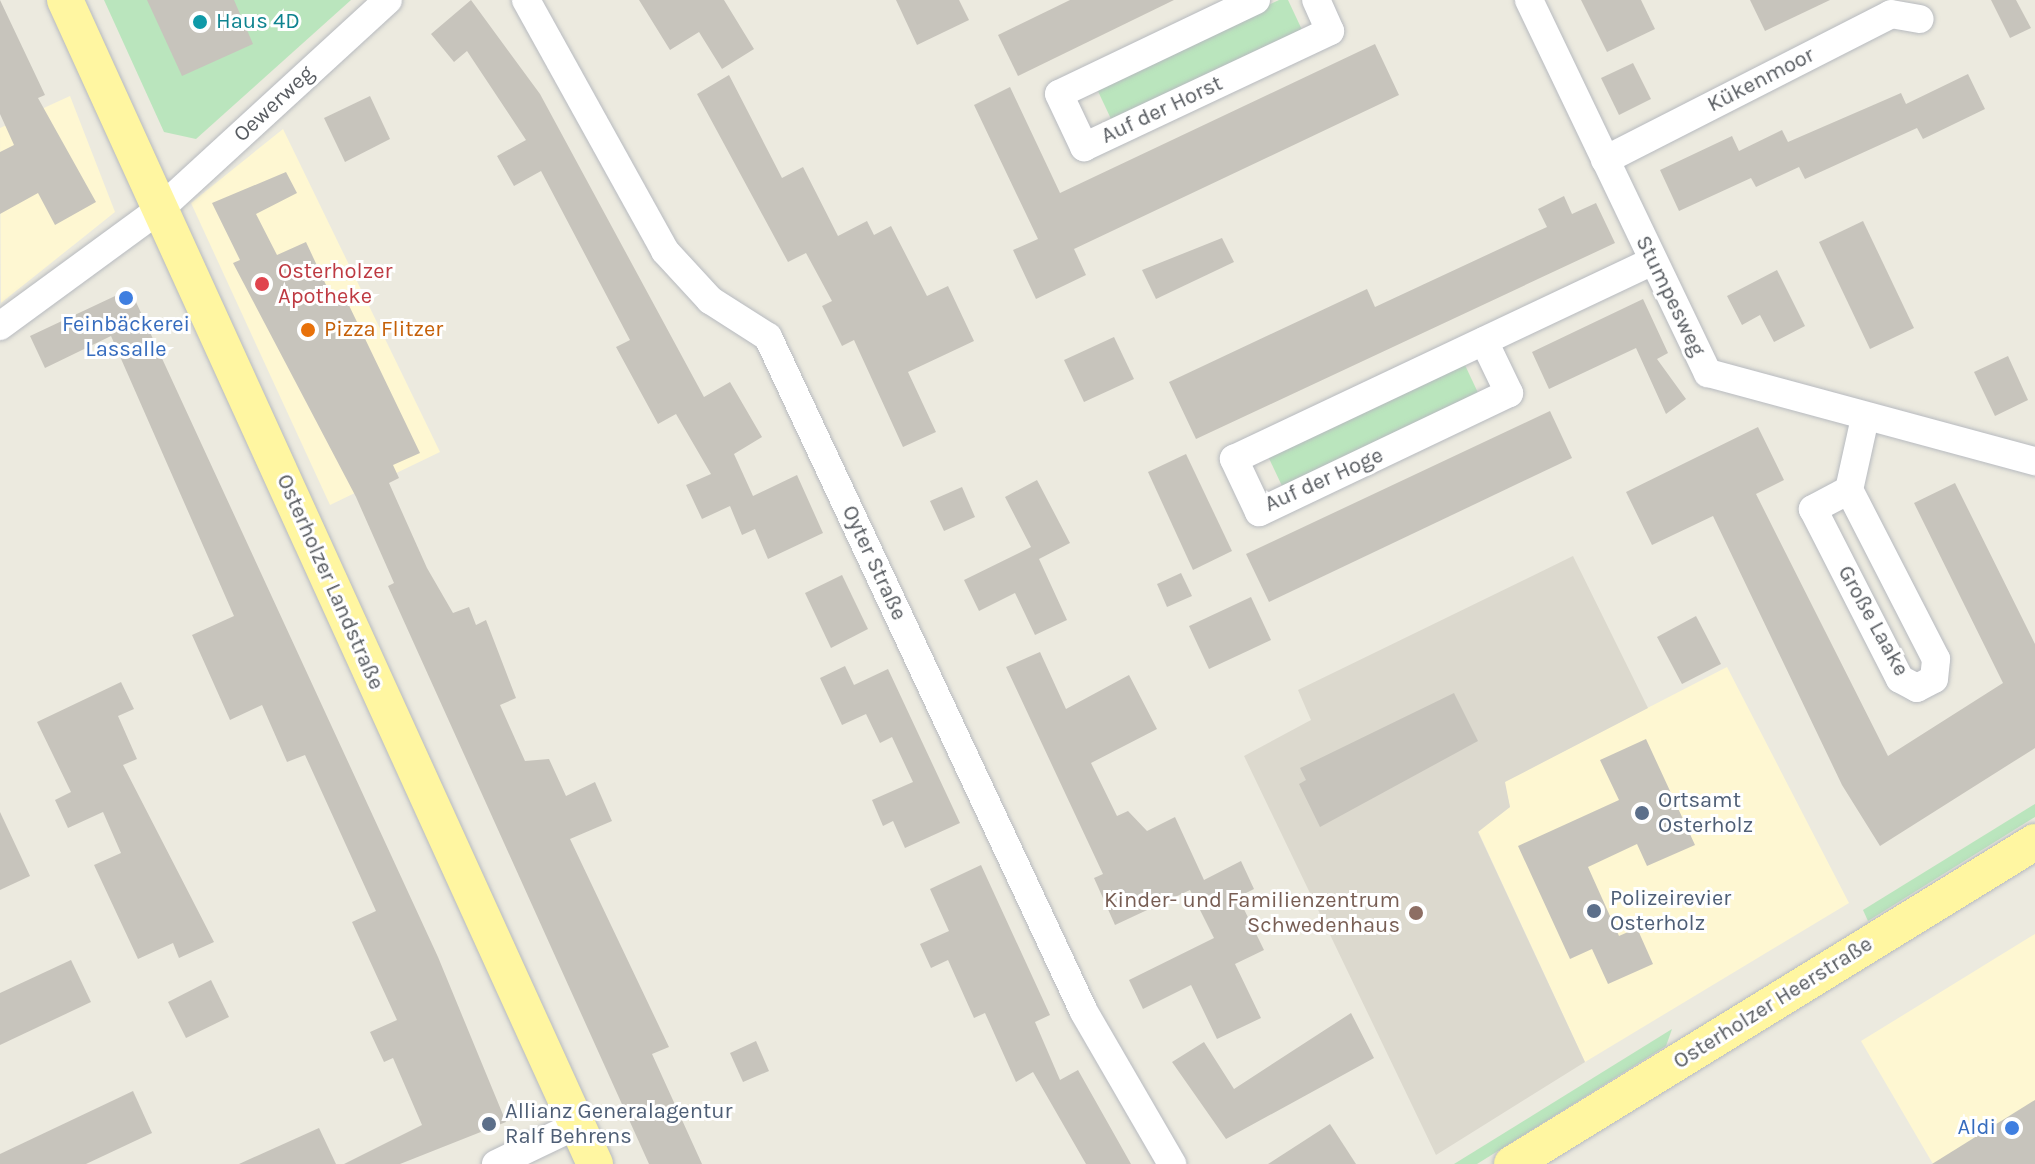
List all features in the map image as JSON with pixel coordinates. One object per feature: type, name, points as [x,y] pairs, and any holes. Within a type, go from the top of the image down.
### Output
[{"type":"main road","name":"Osterholzer Landstraße","points":[[65,0],[595,1164]]},
{"type":"main road","name":"Osterholzer Heerstraße","points":[[1512,1164],[2035,842]]},
{"type":"street","name":"Oewerweg","points":[[0,326],[160,209],[388,0]]},
{"type":"street","name":"Oyter Straße","points":[[526,0],[665,251],[710,300],[768,337],[1084,1012],[1172,1164]]},
{"type":"street","name":"Auf der Horst","points":[[1256,0],[1059,94],[1084,147],[1330,31],[1316,0]]},
{"type":"street","name":"Stumpesweg","points":[[1529,0],[1708,373],[1865,418],[2035,461]]},
{"type":"street","name":"Kükenmoor","points":[[1605,160],[1891,14],[1920,19]]},
{"type":"street","name":"Auf der Hoge","points":[[1484,341],[1509,393],[1259,512],[1234,459],[1652,261]]},
{"type":"street","points":[[1849,490],[1865,418]]},
{"type":"street","name":"Große Laake","points":[[1849,490],[1936,659],[1934,679],[1917,688],[1900,679],[1813,509],[1849,490]]},
{"type":"street","points":[[496,1164],[577,1125]]},
{"type":"shaded area","points":[[70,96],[115,212],[1,303],[0,128]]},
{"type":"shaded area","points":[[283,129],[440,452],[330,505],[191,203]]},
{"type":"shaded area","name":"Kinder- und Familienzentrum Schwedenhaus","points":[[1573,556],[1648,708],[1505,782],[1510,807],[1478,832],[1585,1062],[1436,1155],[1244,756],[1311,720],[1298,690]]},
{"type":"shaded area","points":[[1727,667],[1849,903],[1585,1062],[1478,831],[1510,807],[1504,782]]},
{"type":"shaded area","points":[[2035,934],[2035,1164],[1933,1164],[1861,1041]]},
{"type":"green space","points":[[104,0],[351,0],[196,139],[164,132]]},
{"type":"green space","points":[[1279,0],[1288,0],[1303,32],[1112,121],[1096,87]]},
{"type":"green space","points":[[1464,363],[1480,397],[1283,488],[1267,454]]},
{"type":"green space","points":[[2035,804],[2035,817],[1868,921],[1863,910]]},
{"type":"green space","points":[[1672,1029],[1666,1046],[1477,1164],[1454,1164]]},
{"type":"building","points":[[0,0],[45,95],[38,98],[96,202],[55,225],[38,193],[0,214],[0,152],[14,145],[0,114]]},
{"type":"building","name":"Haus 4D","points":[[147,0],[234,0],[253,44],[182,76]]},
{"type":"building","points":[[471,0],[540,94],[704,397],[730,382],[762,437],[734,454],[753,496],[797,475],[823,533],[768,559],[755,529],[742,535],[730,506],[702,519],[686,485],[711,474],[676,414],[658,424],[616,347],[630,340],[541,171],[514,186],[497,156],[526,140],[467,51],[454,62],[431,34]]},
{"type":"building","points":[[639,0],[724,0],[754,49],[722,69],[699,32],[670,50]]},
{"type":"building","points":[[896,0],[959,0],[969,20],[917,45]]},
{"type":"building","points":[[1070,0],[1174,0],[1018,76],[998,35]]},
{"type":"building","points":[[1581,0],[1641,0],[1655,29],[1607,52]]},
{"type":"building","points":[[1750,0],[1830,0],[1765,31]]},
{"type":"building","points":[[1991,0],[2016,0],[2031,28],[2010,38]]},
{"type":"building","points":[[1375,44],[1399,95],[1074,249],[1086,275],[1036,299],[1013,250],[1038,239],[974,105],[1010,87],[1060,193]]},
{"type":"building","points":[[1633,63],[1651,99],[1619,115],[1601,78]]},
{"type":"building","points":[[1968,74],[1985,109],[1923,139],[1917,128],[1805,179],[1799,167],[1756,187],[1751,178],[1679,211],[1660,170],[1732,136],[1739,151],[1782,130],[1788,142],[1901,93],[1906,104]]},
{"type":"building","points":[[729,75],[782,178],[803,167],[838,236],[867,221],[874,235],[891,226],[927,296],[948,286],[974,341],[908,372],[936,432],[903,447],[854,340],[842,346],[822,306],[832,301],[806,253],[788,262],[697,94]]},
{"type":"building","points":[[370,96],[390,139],[345,162],[324,118]]},
{"type":"building","points":[[286,172],[297,193],[256,214],[277,255],[306,242],[333,300],[344,295],[420,453],[393,465],[399,478],[389,483],[427,568],[453,613],[469,607],[476,625],[486,620],[516,698],[500,705],[525,761],[549,759],[566,796],[595,782],[612,821],[570,839],[669,1047],[652,1054],[702,1164],[649,1164],[388,586],[394,583],[356,497],[233,263],[240,260],[212,203]]},
{"type":"building","points":[[1564,196],[1572,214],[1596,203],[1615,243],[1196,439],[1169,382],[1367,289],[1375,307],[1547,227],[1538,209]]},
{"type":"building","points":[[1863,221],[1914,328],[1870,349],[1819,242]]},
{"type":"building","points":[[1222,238],[1234,262],[1156,299],[1142,270]]},
{"type":"building","points":[[1777,270],[1805,326],[1774,342],[1760,315],[1742,325],[1727,296]]},
{"type":"building","points":[[130,289],[438,957],[506,1122],[400,1164],[344,1164],[422,1125],[393,1058],[384,1062],[370,1032],[397,1020],[352,922],[376,911],[305,755],[287,762],[262,705],[230,720],[192,635],[234,616],[111,336],[45,368],[30,336]]},
{"type":"building","points":[[1643,299],[1668,353],[1657,359],[1686,399],[1666,414],[1636,348],[1549,389],[1532,352]]},
{"type":"building","points":[[1114,337],[1134,379],[1084,402],[1064,360]]},
{"type":"building","points":[[2008,356],[2028,400],[1995,416],[1974,372]]},
{"type":"building","points":[[1550,411],[1572,458],[1269,602],[1246,554]]},
{"type":"building","points":[[1758,427],[1784,480],[1756,494],[1888,756],[2003,683],[1914,503],[1955,483],[2035,644],[2035,748],[1880,846],[1842,785],[1713,516],[1652,545],[1626,492]]},
{"type":"building","points":[[1186,454],[1232,551],[1193,570],[1148,472]]},
{"type":"building","points":[[1037,480],[1070,543],[1039,559],[1067,620],[1035,635],[1015,593],[979,611],[964,580],[1031,547],[1005,497]]},
{"type":"building","points":[[962,487],[975,517],[944,531],[930,501]]},
{"type":"building","points":[[1181,573],[1192,596],[1167,607],[1157,584]]},
{"type":"building","points":[[842,575],[868,629],[831,648],[805,593]]},
{"type":"building","points":[[1251,597],[1271,640],[1209,669],[1189,626]]},
{"type":"building","points":[[1696,616],[1721,664],[1682,684],[1657,637]]},
{"type":"building","points":[[1040,652],[1066,709],[1129,675],[1157,729],[1091,763],[1117,816],[1128,811],[1147,831],[1175,817],[1204,880],[1241,861],[1254,889],[1238,897],[1264,950],[1235,964],[1261,1018],[1217,1039],[1191,985],[1143,1009],[1129,980],[1214,938],[1190,890],[1115,925],[1094,878],[1103,874],[1006,667]]},
{"type":"building","points":[[845,666],[854,685],[888,669],[960,823],[905,848],[893,821],[883,826],[872,800],[913,782],[892,737],[880,743],[866,714],[842,725],[820,678]]},
{"type":"building","points":[[121,682],[134,709],[118,716],[137,759],[123,765],[214,942],[179,958],[173,943],[138,959],[94,865],[121,853],[103,812],[68,828],[55,800],[71,792],[37,722]]},
{"type":"building","points":[[1454,693],[1478,741],[1320,827],[1299,784],[1306,780],[1300,768]]},
{"type":"building","points":[[1646,739],[1695,845],[1647,866],[1637,844],[1588,867],[1619,936],[1637,928],[1653,964],[1608,984],[1592,949],[1570,959],[1518,846],[1619,800],[1600,760]]},
{"type":"building","points":[[0,812],[30,876],[0,890]]},
{"type":"building","points":[[981,865],[1050,1015],[1035,1022],[1060,1080],[1078,1070],[1131,1164],[1086,1164],[1033,1072],[1016,1082],[985,1013],[974,1018],[948,960],[931,968],[920,944],[949,931],[930,889]]},
{"type":"building","points":[[71,960],[91,1002],[0,1045],[0,993]]},
{"type":"building","points":[[211,980],[229,1017],[186,1038],[168,1002]]},
{"type":"building","points":[[1351,1013],[1374,1058],[1226,1139],[1172,1062],[1204,1042],[1234,1089]]},
{"type":"building","points":[[756,1041],[769,1071],[743,1082],[730,1053]]},
{"type":"building","points":[[133,1091],[152,1133],[86,1164],[0,1164],[0,1154]]},
{"type":"building","name":"Aldi","points":[[2035,1100],[2035,1164],[1932,1164]]},
{"type":"building","points":[[1330,1124],[1356,1164],[1268,1164]]},
{"type":"building","points":[[319,1128],[336,1164],[239,1164]]},
{"type":"place","name":"Haus 4D","points":[[200,22]]},
{"type":"place","name":"Osterholzer Apotheke","points":[[262,284]]},
{"type":"place","name":"Feinbäckerei Lassalle","points":[[126,298]]},
{"type":"place","name":"Pizza Flitzer","points":[[308,330]]},
{"type":"place","name":"Ortsamt Osterholz","points":[[1642,813]]},
{"type":"place","name":"Polizeirevier Osterholz","points":[[1594,911]]},
{"type":"place","name":"Kinder- und Familienzentrum Schwedenhaus","points":[[1416,913]]},
{"type":"place","name":"Allianz Generalagentur Ralf Behrens","points":[[489,1124]]},
{"type":"place","name":"Aldi","points":[[2012,1128]]}]
